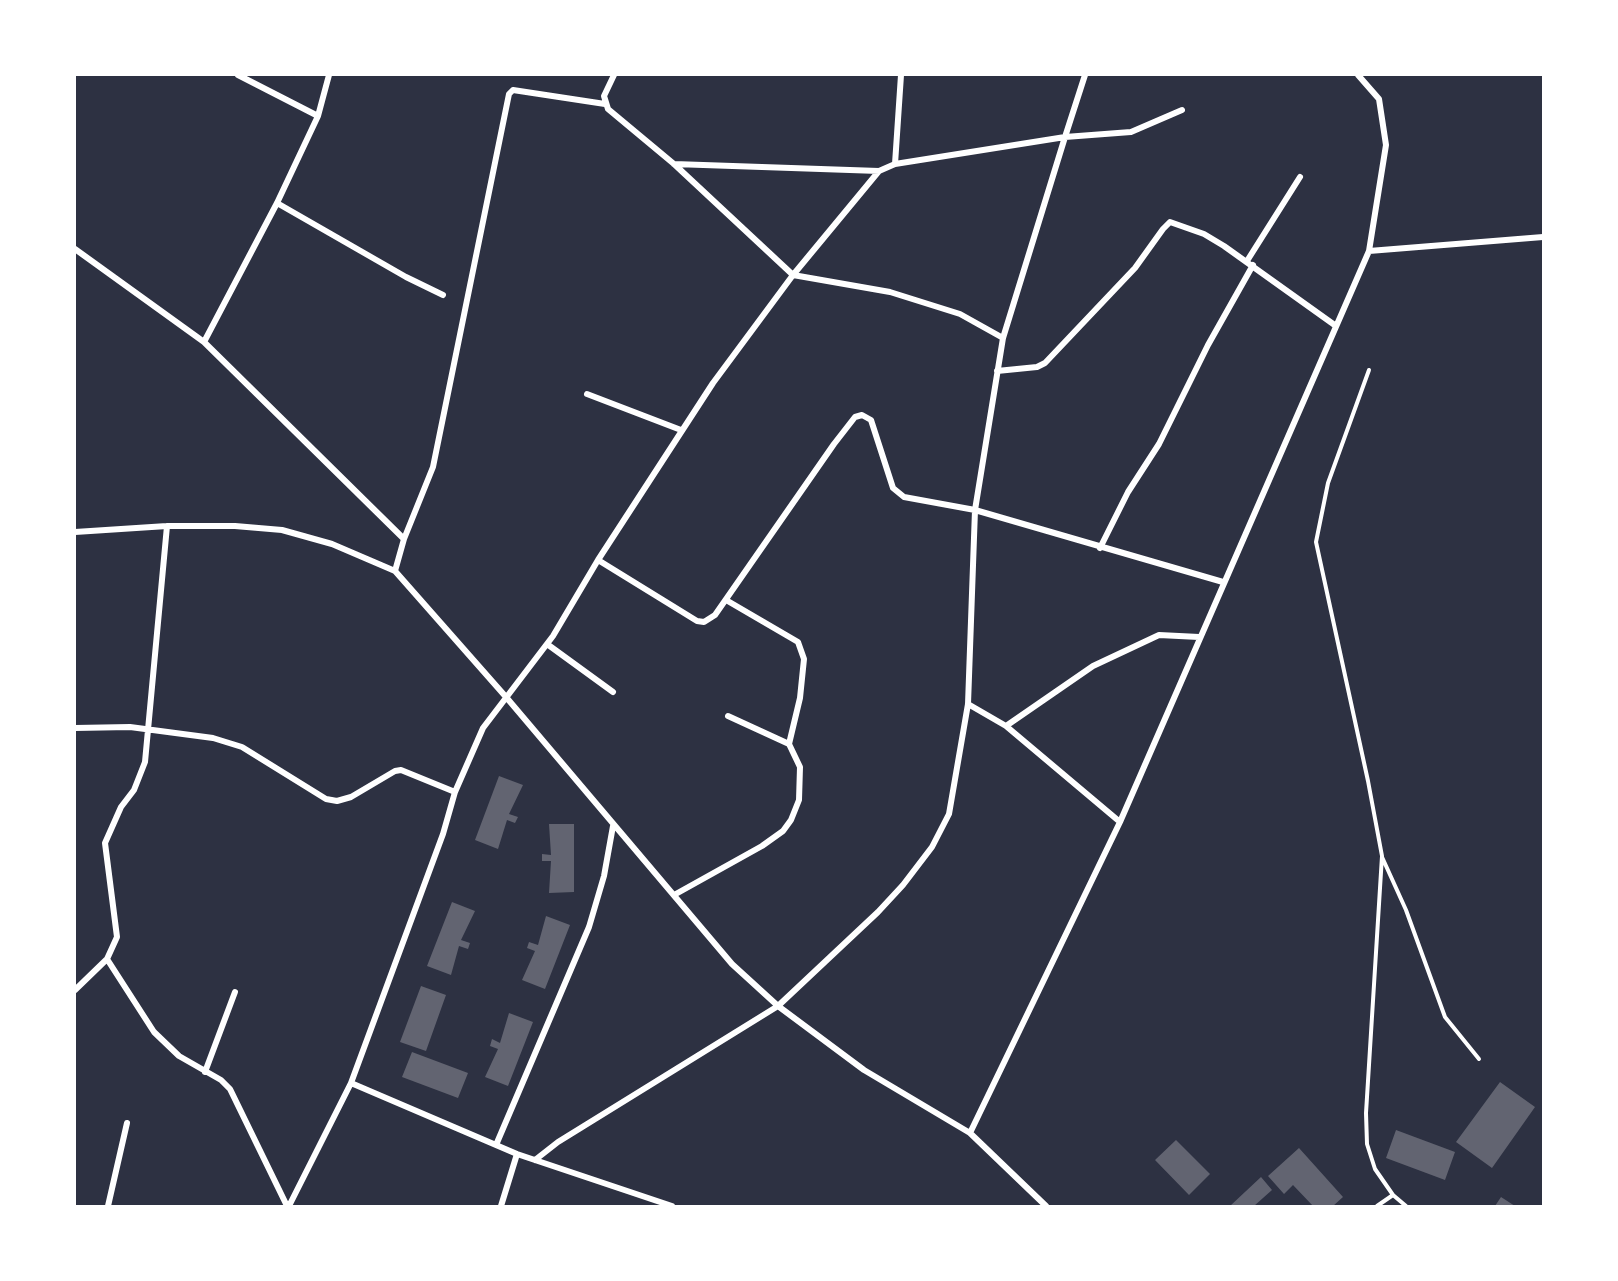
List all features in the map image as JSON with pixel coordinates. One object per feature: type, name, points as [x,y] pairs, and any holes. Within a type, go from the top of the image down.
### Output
[{"type":"street","points":[[238,75],[318,116]]},
{"type":"street","points":[[204,342],[277,203],[318,116],[329,75]]},
{"type":"street","points":[[605,104],[604,96],[614,75]]},
{"type":"street","points":[[896,164],[901,75]]},
{"type":"street","points":[[535,1160],[558,1142],[778,1005],[878,912],[932,847],[949,814],[968,704],[975,510],[1003,338],[1084,75]]},
{"type":"street","points":[[970,1134],[1120,822],[1369,251],[1386,145],[1378,99],[1358,75]]},
{"type":"street","points":[[395,571],[404,539],[433,467],[509,93],[513,90],[605,104],[674,164],[793,275],[890,292],[960,314],[1003,338]]},
{"type":"street","points":[[674,164],[879,171],[896,164],[1065,137],[1131,132],[1182,110]]},
{"type":"street","points":[[288,1206],[351,1083],[443,834],[455,792],[483,728],[547,644],[681,430],[793,275],[879,171]]},
{"type":"street","points":[[1100,548],[1128,492],[1164,434],[1250,263],[1300,177]]},
{"type":"street","points":[[277,203],[406,277],[443,295]]},
{"type":"street","points":[[997,371],[1037,367],[1045,363],[1135,268],[1162,229],[1170,222],[1204,234],[1250,263],[1335,326]]},
{"type":"street","points":[[1369,251],[1543,237]]},
{"type":"street","points":[[75,249],[204,342],[404,539]]},
{"type":"street","points":[[587,394],[681,430]]},
{"type":"street","points":[[598,560],[697,621],[704,622],[715,615],[855,417],[862,415],[871,420],[892,488],[898,493],[975,510],[1223,582]]},
{"type":"street","points":[[75,990],[107,959],[117,936],[105,843],[121,807],[134,790],[145,762],[167,526]]},
{"type":"street","points":[[75,532],[167,526],[235,526],[282,530],[332,544],[395,571],[506,697],[732,964],[778,1005],[864,1070],[970,1134],[1046,1206]]},
{"type":"street","points":[[674,895],[762,846],[783,831],[791,820],[799,800],[800,767],[789,744],[800,698],[804,659],[798,642],[726,600]]},
{"type":"street","points":[[1006,726],[1093,666],[1149,639],[1159,635],[1199,637]]},
{"type":"street","points":[[547,644],[613,692]]},
{"type":"street","points":[[968,704],[1006,726],[1120,822]]},
{"type":"street","points":[[728,716],[789,744]]},
{"type":"street","points":[[75,728],[147,729],[213,738],[242,747],[326,800],[337,801],[351,797],[401,770],[455,792]]},
{"type":"street","points":[[496,1146],[590,927],[604,876],[613,826]]},
{"type":"street","points":[[107,959],[154,1032],[179,1056],[221,1080],[230,1089],[288,1206]]},
{"type":"street","points":[[205,1072],[236,992]]},
{"type":"street","points":[[351,1083],[496,1146],[672,1206]]},
{"type":"street","points":[[108,1206],[127,1123]]},
{"type":"street","points":[[501,1206],[517,1154]]},
{"type":"lane","points":[[1369,370],[1328,483],[1316,542],[1366,770],[1382,856],[1406,910],[1445,1017],[1479,1059]]},
{"type":"lane","points":[[1382,856],[1366,1113],[1367,1144],[1375,1168],[1393,1195],[1406,1206]]},
{"type":"lane","points":[[1377,1206],[1393,1195]]},
{"type":"building","points":[[499,776],[523,785],[509,814],[518,817],[515,823],[507,820],[498,849],[475,840]]},
{"type":"building","points":[[549,824],[574,824],[574,892],[549,893],[551,861],[542,861],[542,854],[551,855]]},
{"type":"building","points":[[452,902],[475,911],[461,940],[470,943],[468,949],[459,946],[451,975],[427,966]]},
{"type":"building","points":[[546,916],[570,925],[545,989],[522,980],[535,951],[527,948],[529,942],[538,945]]},
{"type":"building","points":[[421,986],[446,995],[426,1051],[400,1042]]},
{"type":"building","points":[[509,1013],[533,1022],[508,1086],[485,1077],[498,1049],[490,1046],[492,1039],[500,1043]]},
{"type":"building","points":[[412,1052],[468,1073],[458,1098],[402,1077]]},
{"type":"building","points":[[1500,1082],[1535,1107],[1492,1168],[1456,1142]]},
{"type":"building","points":[[1396,1130],[1455,1152],[1445,1180],[1386,1158]]},
{"type":"building","points":[[1176,1140],[1210,1174],[1189,1195],[1155,1160]]},
{"type":"building","points":[[1299,1148],[1343,1197],[1333,1206],[1313,1206],[1293,1185],[1284,1194],[1268,1176]]},
{"type":"building","points":[[1261,1177],[1272,1190],[1254,1206],[1230,1206]]},
{"type":"building","points":[[1501,1197],[1515,1206],[1495,1206]]}]
